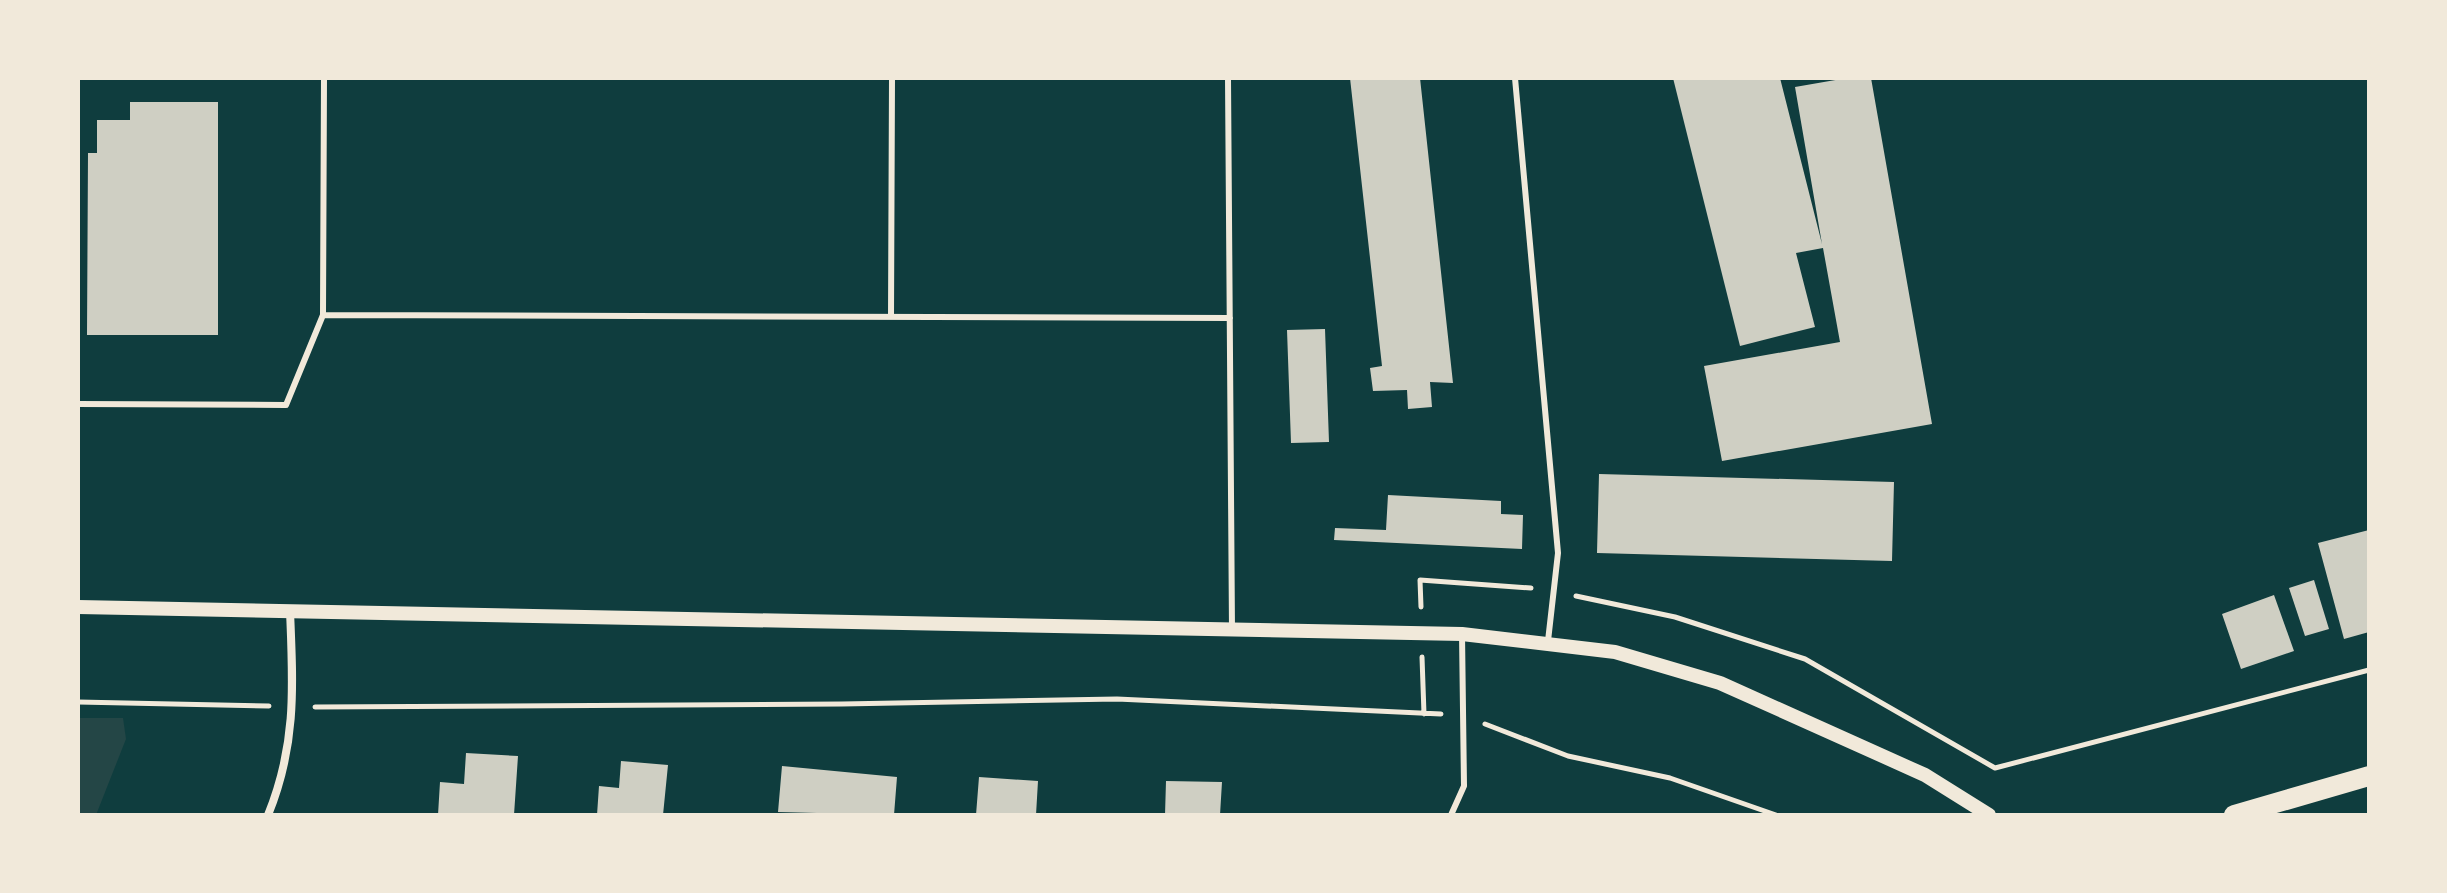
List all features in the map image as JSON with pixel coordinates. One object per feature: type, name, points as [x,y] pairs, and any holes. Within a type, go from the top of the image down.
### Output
[{"type":"main road","points":[[2234,815],[2369,776]]},
{"type":"street","points":[[78,607],[1462,634],[1548,641],[1615,652],[1720,683],[1925,775],[1989,815]]},
{"type":"street","points":[[268,815],[284,766],[294,707],[290,611]]},
{"type":"lane","points":[[78,404],[286,405],[323,315],[324,78]]},
{"type":"lane","points":[[891,317],[892,78]]},
{"type":"lane","points":[[1228,78],[1232,630]]},
{"type":"lane","points":[[1515,78],[1558,553],[1548,641]]},
{"type":"lane","points":[[323,315],[1230,318]]},
{"type":"lane","points":[[1451,815],[1464,786],[1462,634]]},
{"type":"path","points":[[1420,580],[1554,591],[1675,617],[1805,659],[1995,768],[2369,670]]},
{"type":"path","points":[[78,702],[294,707],[1117,699],[1463,715],[1568,756],[1670,778],[1776,815]]},
{"type":"shaded area","points":[[78,718],[123,718],[126,739],[96,815],[78,815]]},
{"type":"building","points":[[1350,78],[1420,78],[1453,383],[1430,382],[1432,407],[1408,409],[1407,390],[1373,391],[1370,368],[1382,366]]},
{"type":"building","points":[[1673,78],[1780,78],[1822,244],[1795,87],[1847,78],[1871,78],[1932,424],[1722,461],[1704,366],[1840,342],[1823,248],[1796,253],[1815,327],[1740,346]]},
{"type":"building","points":[[130,102],[218,102],[218,335],[87,335],[88,153],[97,153],[97,120],[130,120]]},
{"type":"building","points":[[1325,329],[1329,442],[1291,443],[1287,330]]},
{"type":"building","points":[[1599,474],[1894,482],[1892,561],[1597,553]]},
{"type":"building","points":[[1388,495],[1501,501],[1501,514],[1523,515],[1522,549],[1334,540],[1335,528],[1386,530]]},
{"type":"building","points":[[2369,530],[2369,632],[2344,639],[2318,543]]},
{"type":"building","points":[[2314,580],[2329,629],[2305,636],[2289,588]]},
{"type":"building","points":[[2274,595],[2294,651],[2241,669],[2222,614]]},
{"type":"building","points":[[466,753],[518,756],[514,815],[438,815],[440,782],[464,784]]},
{"type":"building","points":[[621,761],[668,765],[663,815],[597,815],[599,786],[619,788]]},
{"type":"building","points":[[782,766],[897,777],[894,815],[778,812]]},
{"type":"building","points":[[979,777],[1038,781],[1036,815],[976,815]]},
{"type":"building","points":[[1166,781],[1222,782],[1220,815],[1165,815]]}]
